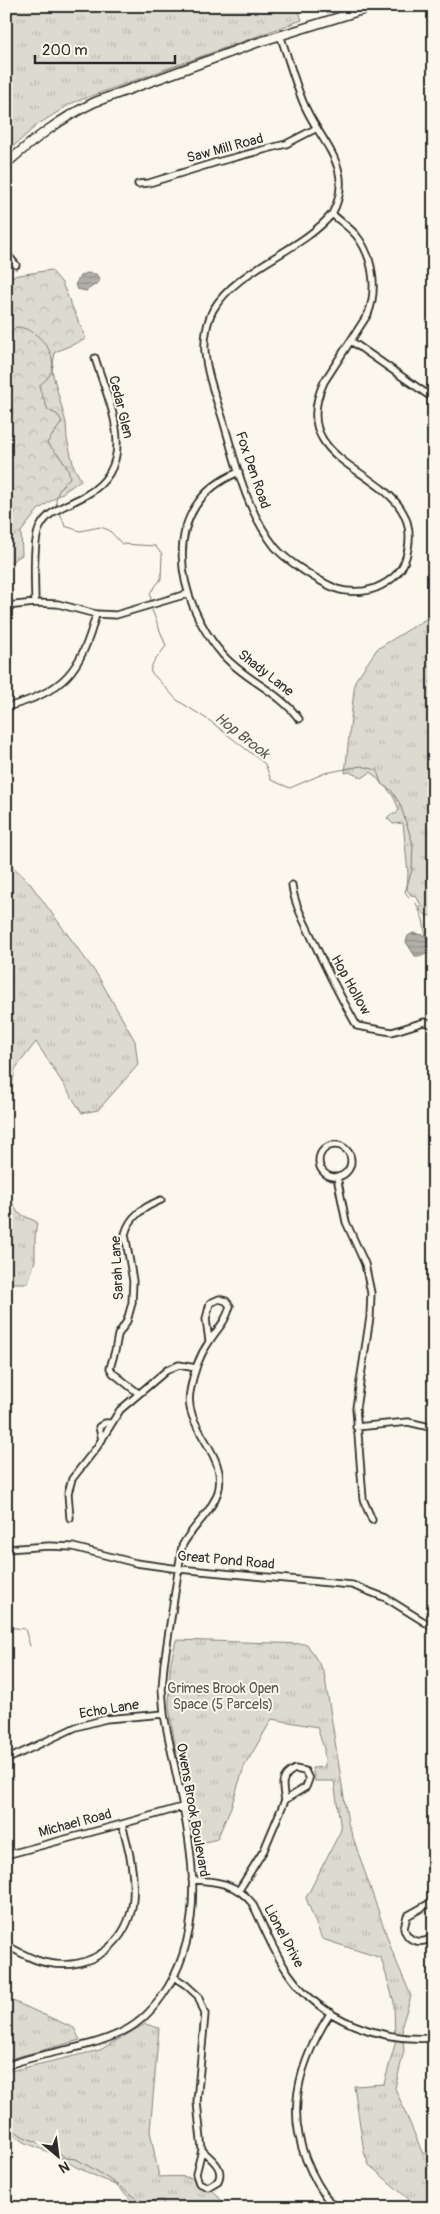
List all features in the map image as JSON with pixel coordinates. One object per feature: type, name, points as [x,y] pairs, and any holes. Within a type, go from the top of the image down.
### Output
[{"type":"main road","points":[[6,164],[48,128],[71,113],[94,102],[353,10],[375,6]]},
{"type":"street","name":"Fox Den Road","points":[[280,36],[303,102],[340,168],[339,198],[332,214],[312,234],[232,287],[213,310],[205,340],[206,354],[212,383],[239,472],[256,517],[276,549],[322,581],[337,589],[350,592],[372,590],[382,586],[400,570],[411,542],[411,528],[408,516],[391,493],[334,453],[324,441],[319,431],[316,416],[318,394],[372,304],[371,267],[367,254],[355,234],[332,214]]},
{"type":"street","name":"Saw Mill Road","points":[[138,184],[149,183],[216,162],[286,144],[316,128]]},
{"type":"street","points":[[6,253],[16,264]]},
{"type":"street","points":[[351,341],[434,399]]},
{"type":"street","name":"Cedar Glen","points":[[35,603],[38,528],[47,516],[97,488],[113,470],[117,457],[118,445],[115,423],[95,358]]},
{"type":"street","name":"Shady Lane","points":[[239,472],[208,489],[197,503],[188,521],[184,541],[182,572],[187,594],[208,634],[223,655],[243,674],[292,710],[299,719]]},
{"type":"street","points":[[6,606],[35,603],[70,606],[96,614],[116,615],[187,594]]},
{"type":"street","points":[[6,707],[34,699],[46,693],[66,678],[81,660],[96,614]]},
{"type":"street","name":"Hop Hollow","points":[[292,885],[293,896],[306,926],[334,985],[357,1026],[392,1032],[424,1022],[434,1025]]},
{"type":"street","points":[[331,1146],[342,1147],[351,1158],[351,1164],[346,1173],[337,1177],[327,1175],[320,1168],[319,1163],[321,1154],[331,1146]]},
{"type":"street","points":[[337,1177],[346,1222],[365,1264],[371,1293],[370,1317],[356,1397],[356,1427],[363,1499],[372,1520]]},
{"type":"street","name":"Sarah Lane","points":[[138,1394],[113,1374],[110,1365],[118,1335],[127,1322],[132,1303],[133,1281],[125,1234],[127,1227],[141,1210],[161,1200]]},
{"type":"street","name":"Owens Brook Boulevard","points":[[6,2066],[101,2041],[123,2032],[136,2024],[161,1998],[179,1967],[192,1909],[192,1862],[164,1714],[162,1690],[164,1664],[182,1546],[192,1529],[211,1507],[218,1492],[219,1484],[215,1458],[190,1411],[189,1392],[199,1357],[227,1319],[230,1306],[226,1301],[219,1299],[210,1304],[206,1326],[209,1341]]},
{"type":"street","points":[[70,1518],[68,1498],[72,1480],[102,1440],[120,1410],[170,1368],[182,1365],[196,1368]]},
{"type":"street","points":[[356,1427],[408,1422],[434,1428]]},
{"type":"street","name":"Great Pond Road","points":[[6,1549],[49,1546],[73,1547],[136,1563],[179,1569],[352,1585],[386,1598],[434,1628]]},
{"type":"street","name":"Echo Lane","points":[[6,1760],[76,1727],[106,1720],[164,1714]]},
{"type":"street","points":[[192,1880],[226,1884],[239,1890],[264,1850],[284,1800],[282,1782],[295,1769],[304,1771],[309,1779],[308,1784],[299,1792],[284,1800]]},
{"type":"street","name":"Michael Road","points":[[6,1855],[182,1807]]},
{"type":"street","name":"Michael Road","points":[[6,1946],[46,1963],[66,1965],[100,1956],[114,1944],[129,1920],[133,1899],[132,1867],[122,1824]]},
{"type":"street","name":"Lionel Drive","points":[[239,1890],[252,1903],[289,1975],[306,1994],[352,2024],[380,2034],[408,2039],[434,2040]]},
{"type":"street","points":[[434,1891],[433,1905],[407,1916],[404,1928],[408,1937],[414,1941],[428,1940],[434,1933]]},
{"type":"street","points":[[174,1977],[198,1996],[205,2014],[197,2102],[202,2150],[196,2178],[199,2183],[208,2187],[218,2181],[220,2172],[219,2167],[202,2150]]},
{"type":"street","points":[[331,2012],[319,2031],[304,2062],[297,2090],[297,2116],[307,2165],[334,2208]]},
{"type":"street","points":[[48,2208],[67,2204],[74,2204],[80,2208]]},
{"type":"green space","points":[[6,6],[297,6],[302,20],[72,103],[37,125],[6,153]]},
{"type":"green space","points":[[51,270],[62,283],[86,339],[55,352],[52,371],[66,423],[67,439],[74,467],[81,480],[38,510],[21,532],[22,555],[6,565],[6,277]]},
{"type":"green space","points":[[434,614],[434,915],[427,916],[420,910],[421,905],[416,896],[411,895],[407,890],[408,874],[403,823],[393,824],[387,818],[391,814],[396,814],[399,810],[393,797],[371,772],[362,778],[349,772],[345,773],[355,681],[377,649]]},
{"type":"green space","points":[[6,860],[29,882],[98,976],[135,1041],[138,1065],[98,1110],[82,1113],[36,1042],[15,1069],[10,1100],[6,1106]]},
{"type":"green space","points":[[6,1191],[18,1213],[37,1222],[35,1261],[28,1283],[6,1283]]},
{"type":"green space","name":"Grimes Brook Open Space (5 Parcels)","points":[[176,1640],[307,1644],[324,1672],[348,1823],[392,1951],[411,1996],[402,2025],[404,2051],[395,2088],[423,2154],[434,2149],[434,2167],[427,2170],[434,2195],[434,2208],[419,2208],[369,2165],[364,2152],[354,2086],[384,2084],[395,2044],[394,2002],[381,1958],[322,1939],[306,1898],[341,1830],[334,1781],[315,1781],[312,1768],[325,1767],[324,1749],[317,1727],[272,1719],[244,1767],[231,1807],[217,1839],[191,1846],[169,1707],[170,1666]]},
{"type":"green space","points":[[6,1998],[74,2028],[80,2040],[6,2060]]},
{"type":"green space","points":[[145,2024],[159,2028],[150,2131],[159,2177],[182,2177],[199,2180],[213,2190],[226,2208],[140,2208],[117,2186],[76,2167],[56,2155],[26,2143],[6,2130],[6,2072],[100,2050]]},
{"type":"shaded area","points":[[87,273],[96,274],[100,279],[99,282],[86,291],[77,289],[75,285],[80,276]]},
{"type":"shaded area","points":[[413,933],[428,936],[433,947],[432,951],[422,956],[415,956],[406,942],[408,936]]},
{"type":"waterway","name":"Hop Brook","points":[[6,337],[16,327],[24,328],[39,337],[50,352],[52,368],[49,376],[40,385],[40,390],[48,410],[58,415],[62,422],[47,443],[65,463],[70,478],[59,491],[56,499],[57,507]]},
{"type":"waterway","name":"Hop Brook","points":[[59,510],[65,526],[80,531],[100,527],[109,530],[122,544],[155,546],[162,554],[161,579],[150,593],[151,601]]},
{"type":"waterway","name":"Hop Brook","points":[[152,610],[166,646],[153,663],[150,671],[177,700],[210,721],[265,764],[271,780],[290,788],[325,773],[361,766],[377,770],[381,784],[391,790],[400,804],[413,844],[412,870],[405,892],[409,897]]},
{"type":"waterway","name":"Hop Brook","points":[[416,903],[423,919],[426,937]]},
{"type":"waterway","points":[[6,1627],[25,1629],[30,1646]]},
{"type":"waterway","points":[[6,2120],[7,2126],[24,2137],[56,2149],[65,2158],[76,2159],[142,2202],[163,2200],[164,2208]]}]
